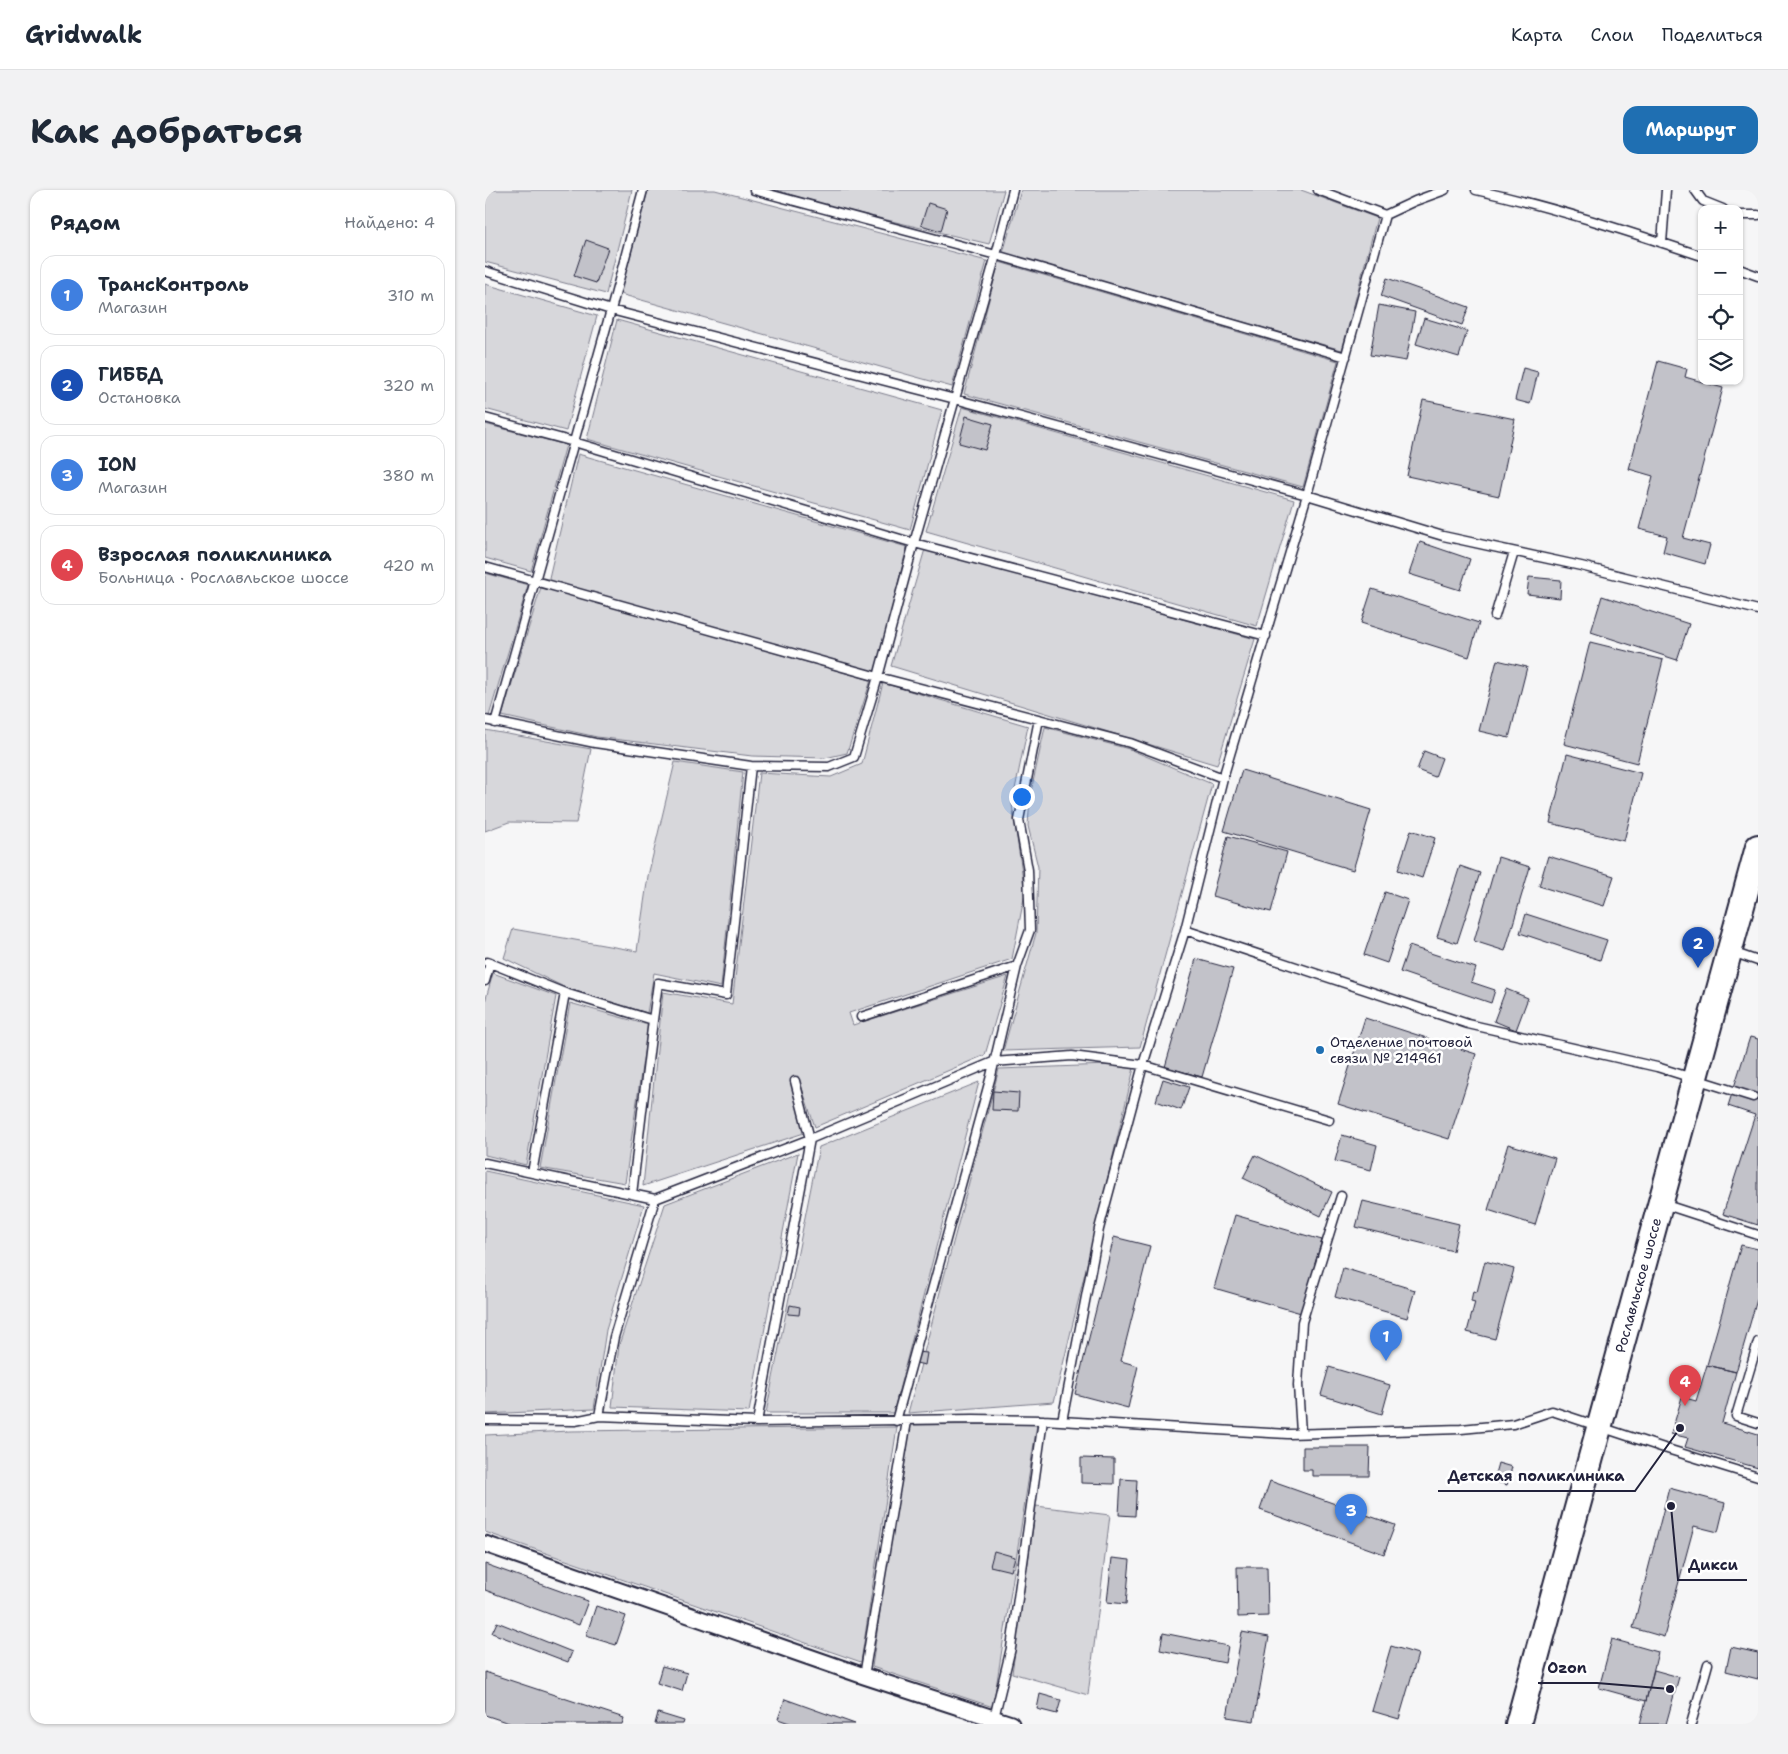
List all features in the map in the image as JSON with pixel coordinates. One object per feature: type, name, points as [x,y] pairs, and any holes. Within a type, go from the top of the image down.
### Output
[{"type":"main road","name":"Рославльское шоссе","points":[[1518,1724],[1601,1427],[1758,847]]},
{"type":"street","points":[[485,1544],[864,1676],[1011,1724]]},
{"type":"lane","points":[[495,723],[643,190]]},
{"type":"lane","points":[[754,190],[996,255],[1346,357]]},
{"type":"lane","points":[[485,720],[595,743],[751,766],[829,767],[854,757],[878,677],[1013,190]]},
{"type":"lane","points":[[1318,190],[1385,215],[1445,190]]},
{"type":"lane","points":[[1476,190],[1533,202],[1698,255]]},
{"type":"lane","points":[[1662,243],[1666,190]]},
{"type":"lane","points":[[1695,190],[1703,201],[1713,205]]},
{"type":"lane","points":[[1062,1421],[1099,1229],[1143,1065],[1185,930],[1223,778],[1307,495],[1385,215]]},
{"type":"lane","points":[[1743,215],[1758,215]]},
{"type":"lane","points":[[1743,270],[1758,276]]},
{"type":"lane","points":[[485,271],[611,310],[955,398],[1307,495],[1443,536],[1581,566],[1758,610]]},
{"type":"lane","points":[[485,418],[573,442],[914,543],[1266,636]]},
{"type":"lane","points":[[1495,616],[1514,552]]},
{"type":"lane","points":[[485,567],[878,677],[1131,743],[1223,778]]},
{"type":"lane","points":[[897,1421],[991,1076],[1017,966],[1031,930],[1028,870],[1019,820],[1039,720]]},
{"type":"lane","points":[[632,1194],[659,983],[726,995],[751,766]]},
{"type":"lane","points":[[1185,930],[1468,1024],[1657,1067],[1753,1097]]},
{"type":"lane","points":[[1730,952],[1758,961]]},
{"type":"lane","points":[[485,981],[487,962],[565,993],[653,1020]]},
{"type":"lane","points":[[861,1017],[1017,966]]},
{"type":"lane","points":[[531,1172],[565,993]]},
{"type":"lane","points":[[485,1163],[655,1199],[810,1139],[993,1062],[1072,1056],[1143,1065],[1329,1120]]},
{"type":"lane","points":[[757,1422],[810,1139],[795,1081]]},
{"type":"lane","points":[[1301,1433],[1298,1385],[1302,1322],[1341,1196]]},
{"type":"lane","points":[[599,1416],[614,1337],[655,1199]]},
{"type":"lane","points":[[1661,1204],[1758,1235]]},
{"type":"lane","points":[[1758,1342],[1737,1416],[1758,1423]]},
{"type":"lane","points":[[485,1420],[575,1421],[599,1416],[757,1422],[1043,1420],[1301,1433],[1469,1428],[1513,1424],[1553,1411],[1758,1477]]},
{"type":"lane","points":[[994,1718],[1011,1648],[1043,1420]]},
{"type":"lane","points":[[864,1676],[907,1421]]},
{"type":"lane","points":[[1691,1724],[1708,1664]]},
{"type":"shaded area","points":[[485,190],[632,190],[606,294],[485,262]]},
{"type":"shaded area","points":[[648,190],[715,190],[987,261],[952,387],[620,294]]},
{"type":"shaded area","points":[[772,190],[1004,190],[989,244],[849,211]]},
{"type":"shaded area","points":[[1021,190],[1301,190],[1377,218],[1342,350],[1003,253]]},
{"type":"shaded area","points":[[999,262],[1338,361],[1303,487],[964,394]]},
{"type":"shaded area","points":[[485,284],[597,316],[566,431],[485,409]]},
{"type":"shaded area","points":[[617,320],[942,410],[910,530],[587,439]]},
{"type":"shaded area","points":[[962,407],[1294,500],[1257,626],[926,531]]},
{"type":"shaded area","points":[[485,424],[566,445],[531,571],[485,558]]},
{"type":"shaded area","points":[[578,454],[907,547],[876,672],[548,582]]},
{"type":"shaded area","points":[[925,549],[1255,639],[1217,765],[891,666]]},
{"type":"shaded area","points":[[485,573],[528,585],[489,716],[485,715]]},
{"type":"shaded area","points":[[541,587],[871,680],[847,753],[825,758],[752,756],[597,737],[502,716]]},
{"type":"shaded area","points":[[883,683],[1028,726],[1012,804],[1025,893],[1012,959],[849,1013],[853,1025],[1008,976],[985,1055],[815,1127],[798,1076],[791,1078],[804,1133],[643,1186],[663,992],[732,1004],[759,773],[831,777],[862,764]]},
{"type":"shaded area","points":[[1045,727],[1129,749],[1212,784],[1140,1047],[1003,1051],[1036,933],[1038,867],[1028,826],[1030,796]]},
{"type":"shaded area","points":[[485,730],[591,749],[576,823],[509,822],[485,831]]},
{"type":"shaded area","points":[[675,762],[743,772],[721,987],[654,973],[647,1013],[566,988],[504,958],[513,929],[637,951],[648,876]]},
{"type":"shaded area","points":[[493,973],[556,996],[526,1165],[485,1155],[485,1002]]},
{"type":"shaded area","points":[[570,1003],[648,1025],[625,1183],[540,1168]]},
{"type":"shaded area","points":[[1135,1064],[1054,1402],[908,1413],[999,1069]]},
{"type":"shaded area","points":[[979,1082],[893,1413],[766,1413],[819,1147]]},
{"type":"shaded area","points":[[798,1153],[749,1412],[612,1407],[619,1345],[665,1204]]},
{"type":"shaded area","points":[[485,1171],[644,1205],[606,1330],[594,1409],[485,1414]]},
{"type":"shaded area","points":[[1037,1424],[993,1707],[872,1667],[911,1425]]},
{"type":"shaded area","points":[[897,1427],[861,1662],[485,1532],[485,1435],[570,1431]]},
{"type":"shaded area","points":[[1036,1506],[1110,1515],[1088,1695],[1012,1673]]},
{"type":"building","points":[[928,203],[947,209],[941,231],[921,225]]},
{"type":"building","points":[[586,240],[608,248],[596,283],[574,276]]},
{"type":"building","points":[[1387,278],[1469,307],[1462,325],[1381,296]]},
{"type":"building","points":[[1379,305],[1415,312],[1406,361],[1370,355]]},
{"type":"building","points":[[1424,318],[1467,331],[1459,357],[1416,344]]},
{"type":"building","points":[[1658,361],[1687,369],[1685,377],[1698,381],[1698,385],[1713,385],[1723,388],[1683,538],[1710,545],[1705,564],[1663,552],[1667,536],[1639,529],[1653,476],[1629,469]]},
{"type":"building","points":[[1523,368],[1538,372],[1530,404],[1515,400]]},
{"type":"building","points":[[1423,400],[1515,419],[1499,496],[1407,476]]},
{"type":"building","points":[[966,416],[993,424],[985,450],[959,443]]},
{"type":"building","points":[[1420,542],[1470,559],[1460,590],[1409,574]]},
{"type":"building","points":[[1529,577],[1561,580],[1560,598],[1527,594]]},
{"type":"building","points":[[1372,589],[1479,623],[1469,657],[1361,623]]},
{"type":"building","points":[[1602,596],[1689,624],[1677,660],[1591,632]]},
{"type":"building","points":[[1590,642],[1663,660],[1637,763],[1564,744]]},
{"type":"building","points":[[1497,660],[1527,667],[1509,738],[1479,731]]},
{"type":"building","points":[[1424,751],[1442,758],[1435,777],[1417,770]]},
{"type":"building","points":[[1567,754],[1641,773],[1624,841],[1550,823]]},
{"type":"building","points":[[1242,770],[1371,810],[1353,870],[1224,831]]},
{"type":"building","points":[[1411,830],[1435,838],[1422,878],[1398,870]]},
{"type":"building","points":[[1228,836],[1287,852],[1271,912],[1212,896]]},
{"type":"building","points":[[1548,856],[1614,876],[1604,906],[1539,886]]},
{"type":"building","points":[[1498,857],[1530,867],[1505,951],[1474,941]]},
{"type":"building","points":[[1460,866],[1480,873],[1457,943],[1437,937]]},
{"type":"building","points":[[1385,892],[1408,900],[1387,963],[1364,955]]},
{"type":"building","points":[[1526,914],[1607,940],[1600,960],[1520,933]]},
{"type":"building","points":[[1409,946],[1476,968],[1471,982],[1495,990],[1491,1003],[1400,972]]},
{"type":"building","points":[[1196,959],[1233,969],[1202,1077],[1165,1067]]},
{"type":"building","points":[[1506,989],[1528,998],[1516,1030],[1494,1021]]},
{"type":"building","points":[[1365,1018],[1476,1054],[1449,1139],[1338,1104]]},
{"type":"building","points":[[1750,1037],[1758,1039],[1758,1225],[1723,1214],[1755,1115],[1728,1106]]},
{"type":"building","points":[[1163,1079],[1189,1087],[1181,1110],[1156,1101]]},
{"type":"building","points":[[993,1091],[1019,1093],[1018,1111],[992,1110]]},
{"type":"building","points":[[1342,1135],[1377,1145],[1371,1170],[1335,1161]]},
{"type":"building","points":[[1508,1144],[1555,1158],[1535,1225],[1488,1210]]},
{"type":"building","points":[[1255,1155],[1332,1192],[1321,1216],[1243,1178]]},
{"type":"building","points":[[1363,1201],[1459,1224],[1453,1251],[1356,1227]]},
{"type":"building","points":[[1235,1215],[1322,1240],[1301,1313],[1214,1288]]},
{"type":"building","points":[[1114,1237],[1150,1246],[1121,1361],[1138,1366],[1128,1408],[1075,1394]]},
{"type":"building","points":[[1741,1245],[1758,1249],[1758,1296],[1736,1372],[1707,1365]]},
{"type":"building","points":[[1485,1261],[1514,1269],[1495,1339],[1467,1332],[1475,1302],[1471,1301],[1473,1291],[1477,1292]]},
{"type":"building","points":[[1343,1268],[1415,1290],[1407,1318],[1335,1297]]},
{"type":"building","points":[[790,1305],[800,1307],[799,1315],[788,1314]]},
{"type":"building","points":[[918,1352],[927,1353],[925,1365],[916,1363]]},
{"type":"building","points":[[1707,1365],[1736,1372],[1722,1423],[1758,1434],[1758,1468],[1685,1447],[1688,1438],[1671,1434],[1682,1397],[1696,1401]]},
{"type":"building","points":[[1329,1367],[1390,1385],[1382,1414],[1321,1395]]},
{"type":"building","points":[[1303,1447],[1370,1447],[1369,1476],[1312,1476],[1312,1470],[1303,1470]]},
{"type":"building","points":[[1081,1458],[1114,1459],[1114,1484],[1081,1483]]},
{"type":"building","points":[[1498,1463],[1512,1467],[1507,1485],[1493,1481]]},
{"type":"building","points":[[1121,1479],[1137,1480],[1135,1516],[1119,1515]]},
{"type":"building","points":[[1270,1481],[1395,1525],[1384,1554],[1260,1510]]},
{"type":"building","points":[[1669,1488],[1725,1503],[1718,1532],[1694,1526],[1664,1637],[1633,1628]]},
{"type":"building","points":[[994,1551],[1015,1557],[1011,1571],[990,1566]]},
{"type":"building","points":[[1112,1558],[1130,1560],[1126,1604],[1107,1602]]},
{"type":"building","points":[[485,1564],[588,1601],[579,1625],[485,1590]]},
{"type":"building","points":[[1237,1567],[1267,1567],[1268,1616],[1238,1617]]},
{"type":"building","points":[[596,1606],[626,1616],[616,1645],[586,1636]]},
{"type":"building","points":[[497,1622],[572,1652],[568,1662],[492,1633]]},
{"type":"building","points":[[1242,1632],[1269,1637],[1254,1721],[1227,1717]]},
{"type":"building","points":[[1163,1633],[1228,1646],[1225,1663],[1160,1650]]},
{"type":"building","points":[[1612,1639],[1658,1652],[1646,1701],[1599,1688]]},
{"type":"building","points":[[1391,1646],[1418,1654],[1399,1719],[1372,1711]]},
{"type":"building","points":[[1731,1647],[1758,1653],[1758,1679],[1726,1671]]},
{"type":"building","points":[[662,1666],[687,1673],[682,1691],[657,1683]]},
{"type":"building","points":[[1654,1670],[1679,1677],[1666,1724],[1640,1724]]},
{"type":"building","points":[[485,1672],[624,1718],[622,1724],[512,1724],[485,1715]]},
{"type":"building","points":[[1040,1694],[1061,1700],[1057,1714],[1037,1709]]},
{"type":"building","points":[[785,1699],[855,1724],[792,1724],[778,1719]]},
{"type":"building","points":[[658,1713],[684,1721],[683,1724],[655,1724]]},
{"type":"place","name":"ГИББД","points":[[1698,968]]},
{"type":"place","name":"Отделение почтовой связи № 214961","points":[[1320,1050]]},
{"type":"place","name":"ТрансКонтроль","points":[[1386,1361]]},
{"type":"place","name":"Взрослая поликлиника","points":[[1685,1406]]},
{"type":"place","name":"Детская поликлиника","points":[[1680,1428]]},
{"type":"place","name":"Дикси","points":[[1671,1506]]},
{"type":"place","name":"ION","points":[[1351,1535]]},
{"type":"place","name":"Ozon","points":[[1670,1689]]}]
